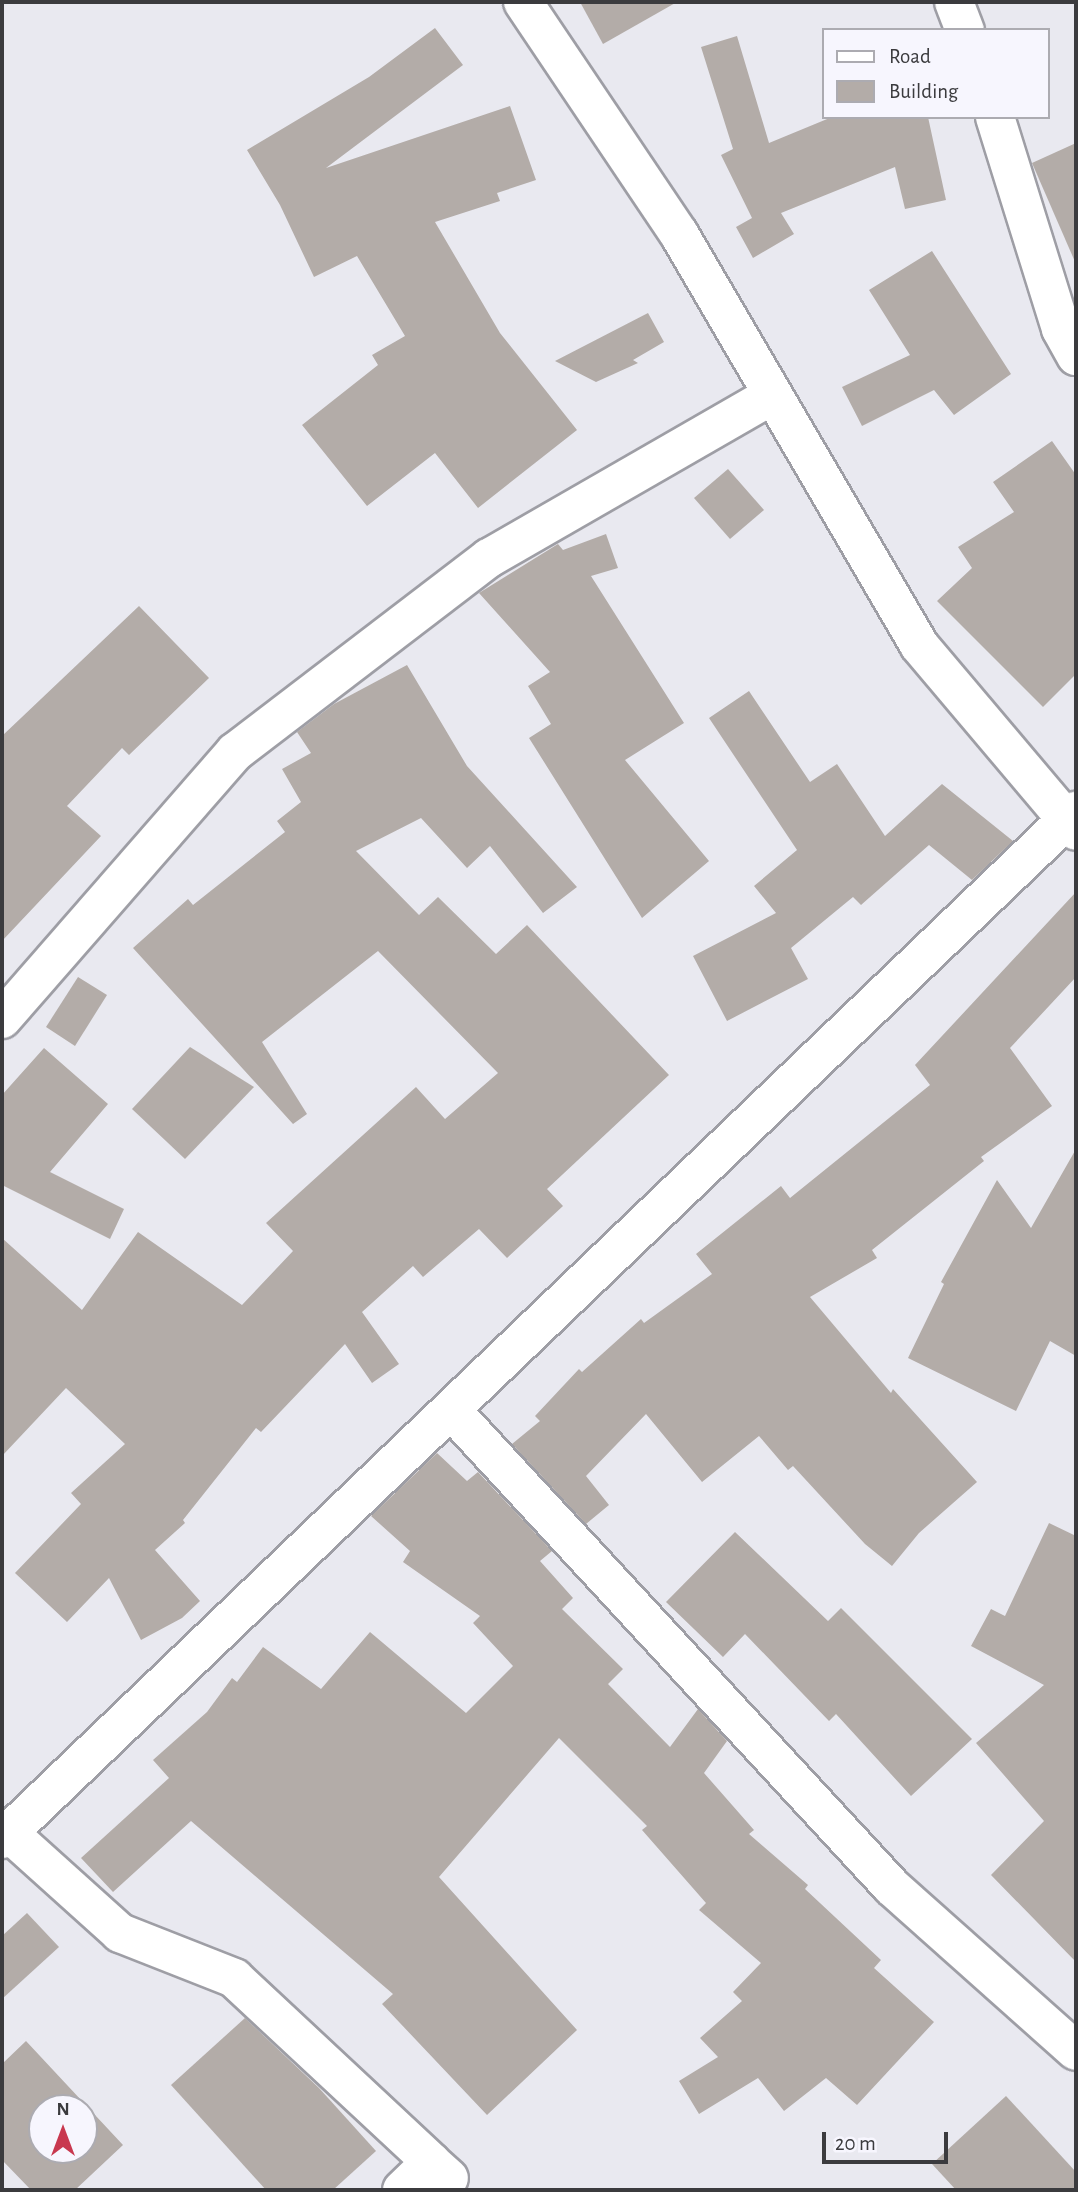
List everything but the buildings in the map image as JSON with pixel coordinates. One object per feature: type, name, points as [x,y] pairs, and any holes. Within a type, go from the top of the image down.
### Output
[{"type":"street","points":[[464,2190],[436,2176],[234,1978],[120,1933],[5,1835],[1072,820],[919,645],[679,234],[523,2]]},
{"type":"street","points":[[954,2],[964,28]]},
{"type":"street","points":[[996,119],[1061,329],[1076,356]]},
{"type":"street","points":[[2,1019],[235,752],[489,558],[773,395]]},
{"type":"street","points":[[452,1412],[892,1887],[1076,2051]]},
{"type":"street","points":[[402,2190],[436,2176]]}]
